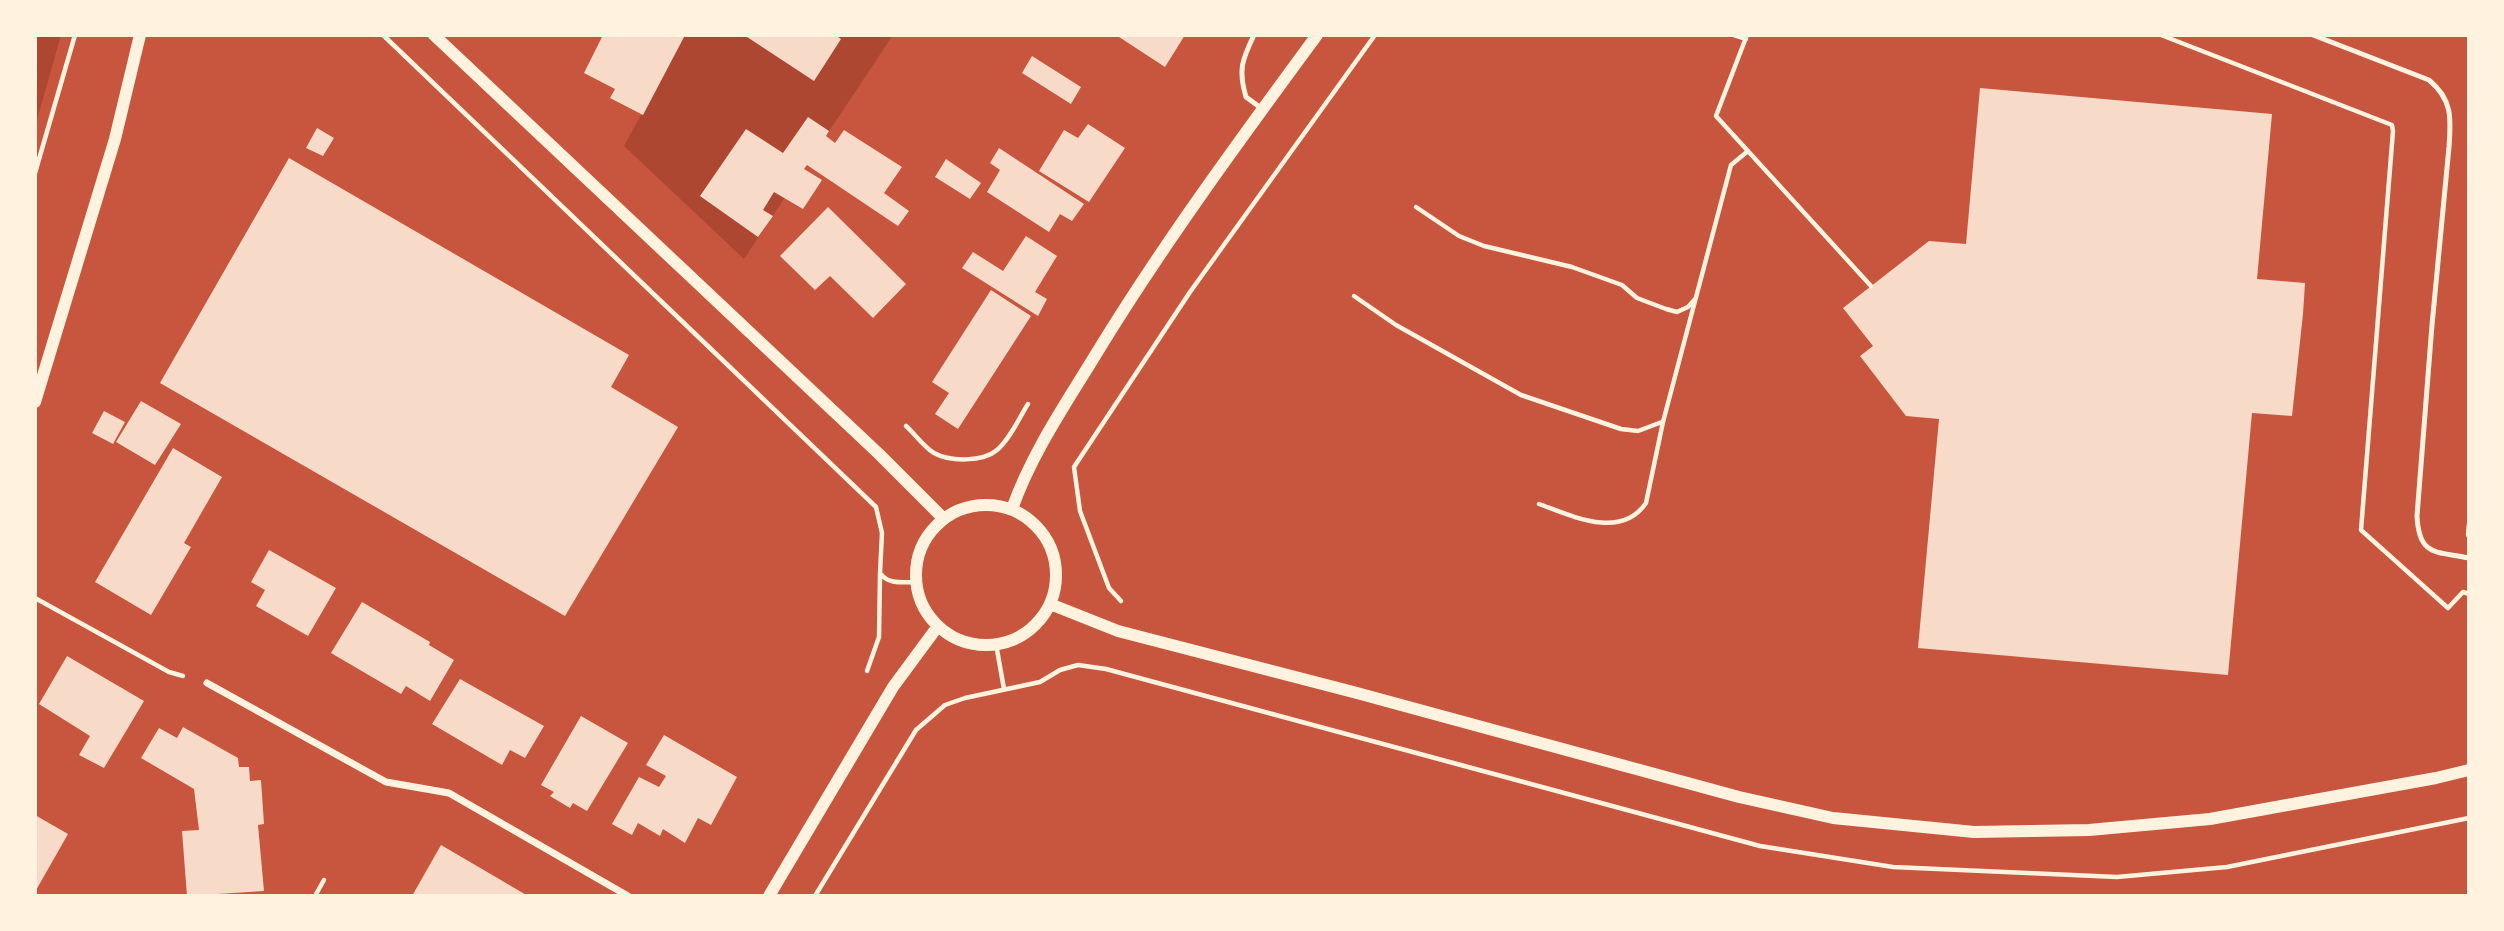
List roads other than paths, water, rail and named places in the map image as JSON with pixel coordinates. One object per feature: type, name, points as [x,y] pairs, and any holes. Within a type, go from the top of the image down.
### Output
[{"type":"street","points":[[35,402],[115,139],[140,35]]},
{"type":"street","points":[[434,35],[879,454],[944,519]]},
{"type":"street","points":[[1013,509],[1023,477],[1040,446],[1123,309],[1167,241],[1317,35]]},
{"type":"street","points":[[989,504],[1013,509],[1032,522],[1046,538],[1055,560],[1056,582],[1050,604],[1038,623],[1020,636],[996,644],[977,645],[956,638],[938,626],[923,606],[916,582],[918,558],[927,536],[944,519],[965,508],[989,504]]},
{"type":"street","points":[[1050,604],[1118,631],[1739,797],[1833,818],[1974,832],[2089,830],[2210,818],[2469,770]]},
{"type":"street","points":[[769,896],[893,687],[938,626]]},
{"type":"street","points":[[207,683],[386,782],[449,793],[628,896]]},
{"type":"lane","points":[[1254,35],[1242,60],[1241,73],[1246,97],[1262,109]]},
{"type":"lane","points":[[2313,35],[2429,80],[2441,90],[2447,103],[2451,123],[2417,516],[2418,536],[2425,546],[2440,553],[2469,558]]}]
